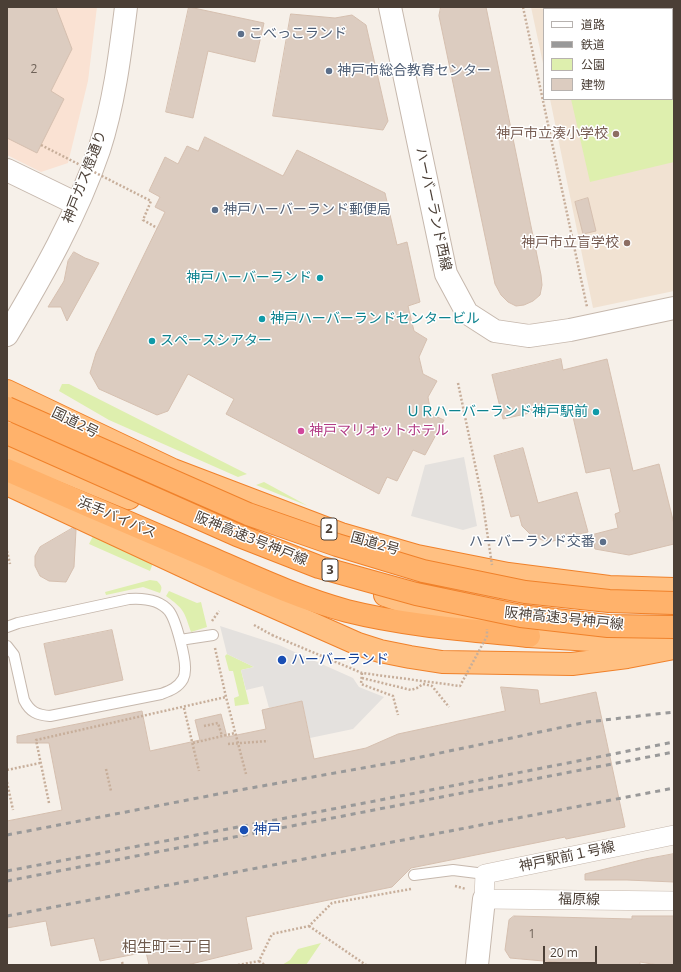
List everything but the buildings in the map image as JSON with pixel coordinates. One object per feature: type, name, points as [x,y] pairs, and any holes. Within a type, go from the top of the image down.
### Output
[{"type":"highway","name":"国道2号","points":[[7,391],[173,470],[341,534],[417,556],[508,574],[609,587],[674,588]]},
{"type":"highway","name":"阪神高速3号神戸線","points":[[7,408],[248,514],[337,545],[423,571],[525,592],[609,601],[674,603]]},
{"type":"highway","name":"阪神高速3号神戸線","points":[[7,433],[237,535],[319,567],[416,594],[521,616],[608,626],[674,628]]},
{"type":"highway","points":[[7,448],[233,540],[316,572],[446,616],[529,636],[606,641],[674,642]]},
{"type":"highway","name":"浜手バイパス","points":[[7,470],[228,565],[312,599],[345,610],[392,621],[443,628],[529,636]]},
{"type":"highway","points":[[7,484],[209,578],[358,644],[380,651],[442,662],[572,664],[627,657],[674,648]]},
{"type":"street","name":"神戸ガス燈通り","points":[[7,335],[46,269],[77,204],[99,150],[114,91],[126,7]]},
{"type":"street","name":"ハーバーランド西線","points":[[390,7],[446,274],[467,313],[495,331],[529,336],[570,330],[674,308]]},
{"type":"street","points":[[7,170],[77,204]]},
{"type":"street","name":"神戸駅前１号線","points":[[485,874],[674,835]]},
{"type":"street","points":[[477,965],[485,874]]},
{"type":"street","name":"福原線","points":[[484,899],[674,901]]},
{"type":"lane","points":[[7,627],[18,623],[129,599],[140,598],[150,600],[160,604],[169,611],[180,640],[186,670],[183,679],[174,689],[161,694],[50,716],[40,716],[33,713],[27,707],[24,700],[14,655],[7,646]]},
{"type":"lane","points":[[180,640],[213,635]]},
{"type":"lane","points":[[414,875],[453,870],[485,874]]},
{"type":"path","points":[[523,7],[588,311]]},
{"type":"path","points":[[41,145],[151,201],[143,220],[157,228]]},
{"type":"path","points":[[7,551],[10,564]]},
{"type":"path","points":[[219,611],[212,620],[213,635],[226,698],[246,774]]},
{"type":"path","points":[[254,625],[272,635]]},
{"type":"path","points":[[362,673],[361,684],[393,696],[398,715]]},
{"type":"path","points":[[362,678],[411,690],[423,684],[432,686],[449,707]]},
{"type":"path","points":[[49,803],[36,740],[226,698]]},
{"type":"path","points":[[184,708],[199,771]]},
{"type":"path","points":[[204,726],[218,723],[222,736]]},
{"type":"path","points":[[192,743],[235,733]]},
{"type":"path","points":[[228,744],[268,741]]},
{"type":"path","points":[[7,770],[40,763]]},
{"type":"path","points":[[106,769],[111,791]]},
{"type":"path","points":[[7,782],[13,810]]},
{"type":"path","points":[[453,885],[467,890],[485,874]]},
{"type":"path","points":[[259,961],[272,934],[309,926],[332,903],[415,888]]},
{"type":"path","points":[[309,926],[366,965]]},
{"type":"path","points":[[238,965],[259,961],[266,965]]},
{"type":"shaded area","points":[[7,7],[97,7],[88,81],[68,163],[41,172],[7,155]]},
{"type":"shaded area","points":[[531,7],[674,7],[674,291],[593,308],[550,100],[673,100],[673,8],[543,8],[543,63]]},
{"type":"shaded area","points":[[464,457],[477,526],[463,530],[411,516],[425,465]]},
{"type":"shaded area","points":[[220,626],[279,645],[353,678],[359,687],[384,697],[353,729],[310,738],[302,701],[269,708],[263,686],[246,690],[241,670],[254,667],[227,654]]},
{"type":"green space","name":"神戸市立湊小学校","points":[[674,7],[674,162],[590,182],[571,100],[673,100],[673,8],[550,8]]},
{"type":"green space","points":[[62,384],[69,384],[247,474],[238,477],[109,420],[59,391]]},
{"type":"green space","points":[[264,482],[308,506],[256,485]]},
{"type":"green space","points":[[93,536],[153,563],[150,571],[89,544]]},
{"type":"green space","points":[[150,580],[157,581],[160,584],[160,593],[143,587],[106,595],[105,592]]},
{"type":"green space","points":[[169,591],[197,603],[201,602],[207,627],[191,632],[183,611],[177,604],[166,596]]},
{"type":"green space","points":[[227,654],[254,667],[241,670],[249,704],[235,706],[234,698],[239,696],[233,671],[229,671],[225,656]]},
{"type":"green space","points":[[321,943],[306,965],[282,965],[290,960],[298,949]]},
{"type":"railway","points":[[7,835],[234,791],[402,761],[587,722],[674,712]]},
{"type":"railway","points":[[7,871],[674,742]]},
{"type":"railway","points":[[7,881],[674,752]]},
{"type":"railway","points":[[7,916],[674,788]]},
{"type":"place","name":"こべっこランド","points":[[241,34]]},
{"type":"place","name":"神戸市総合教育センター","points":[[329,71]]},
{"type":"place","name":"神戸市立湊小学校","points":[[616,134]]},
{"type":"place","name":"神戸ハーバーランド郵便局","points":[[215,210]]},
{"type":"place","name":"神戸市立盲学校","points":[[627,243]]},
{"type":"place","name":"神戸ハーバーランド","points":[[320,278]]},
{"type":"place","name":"神戸ハーバーランドセンタービル","points":[[262,319]]},
{"type":"place","name":"スペースシアター","points":[[152,341]]},
{"type":"place","name":"ＵＲハーバーランド神戸駅前","points":[[596,412]]},
{"type":"place","name":"神戸マリオットホテル","points":[[301,431]]},
{"type":"place","name":"ハーバーランド交番","points":[[603,542]]},
{"type":"place","name":"ハーバーランド","points":[[282,660]]},
{"type":"place","name":"神戸","points":[[244,830]]},
{"type":"district","name":"相生町三丁目","points":[[167,948]]}]
